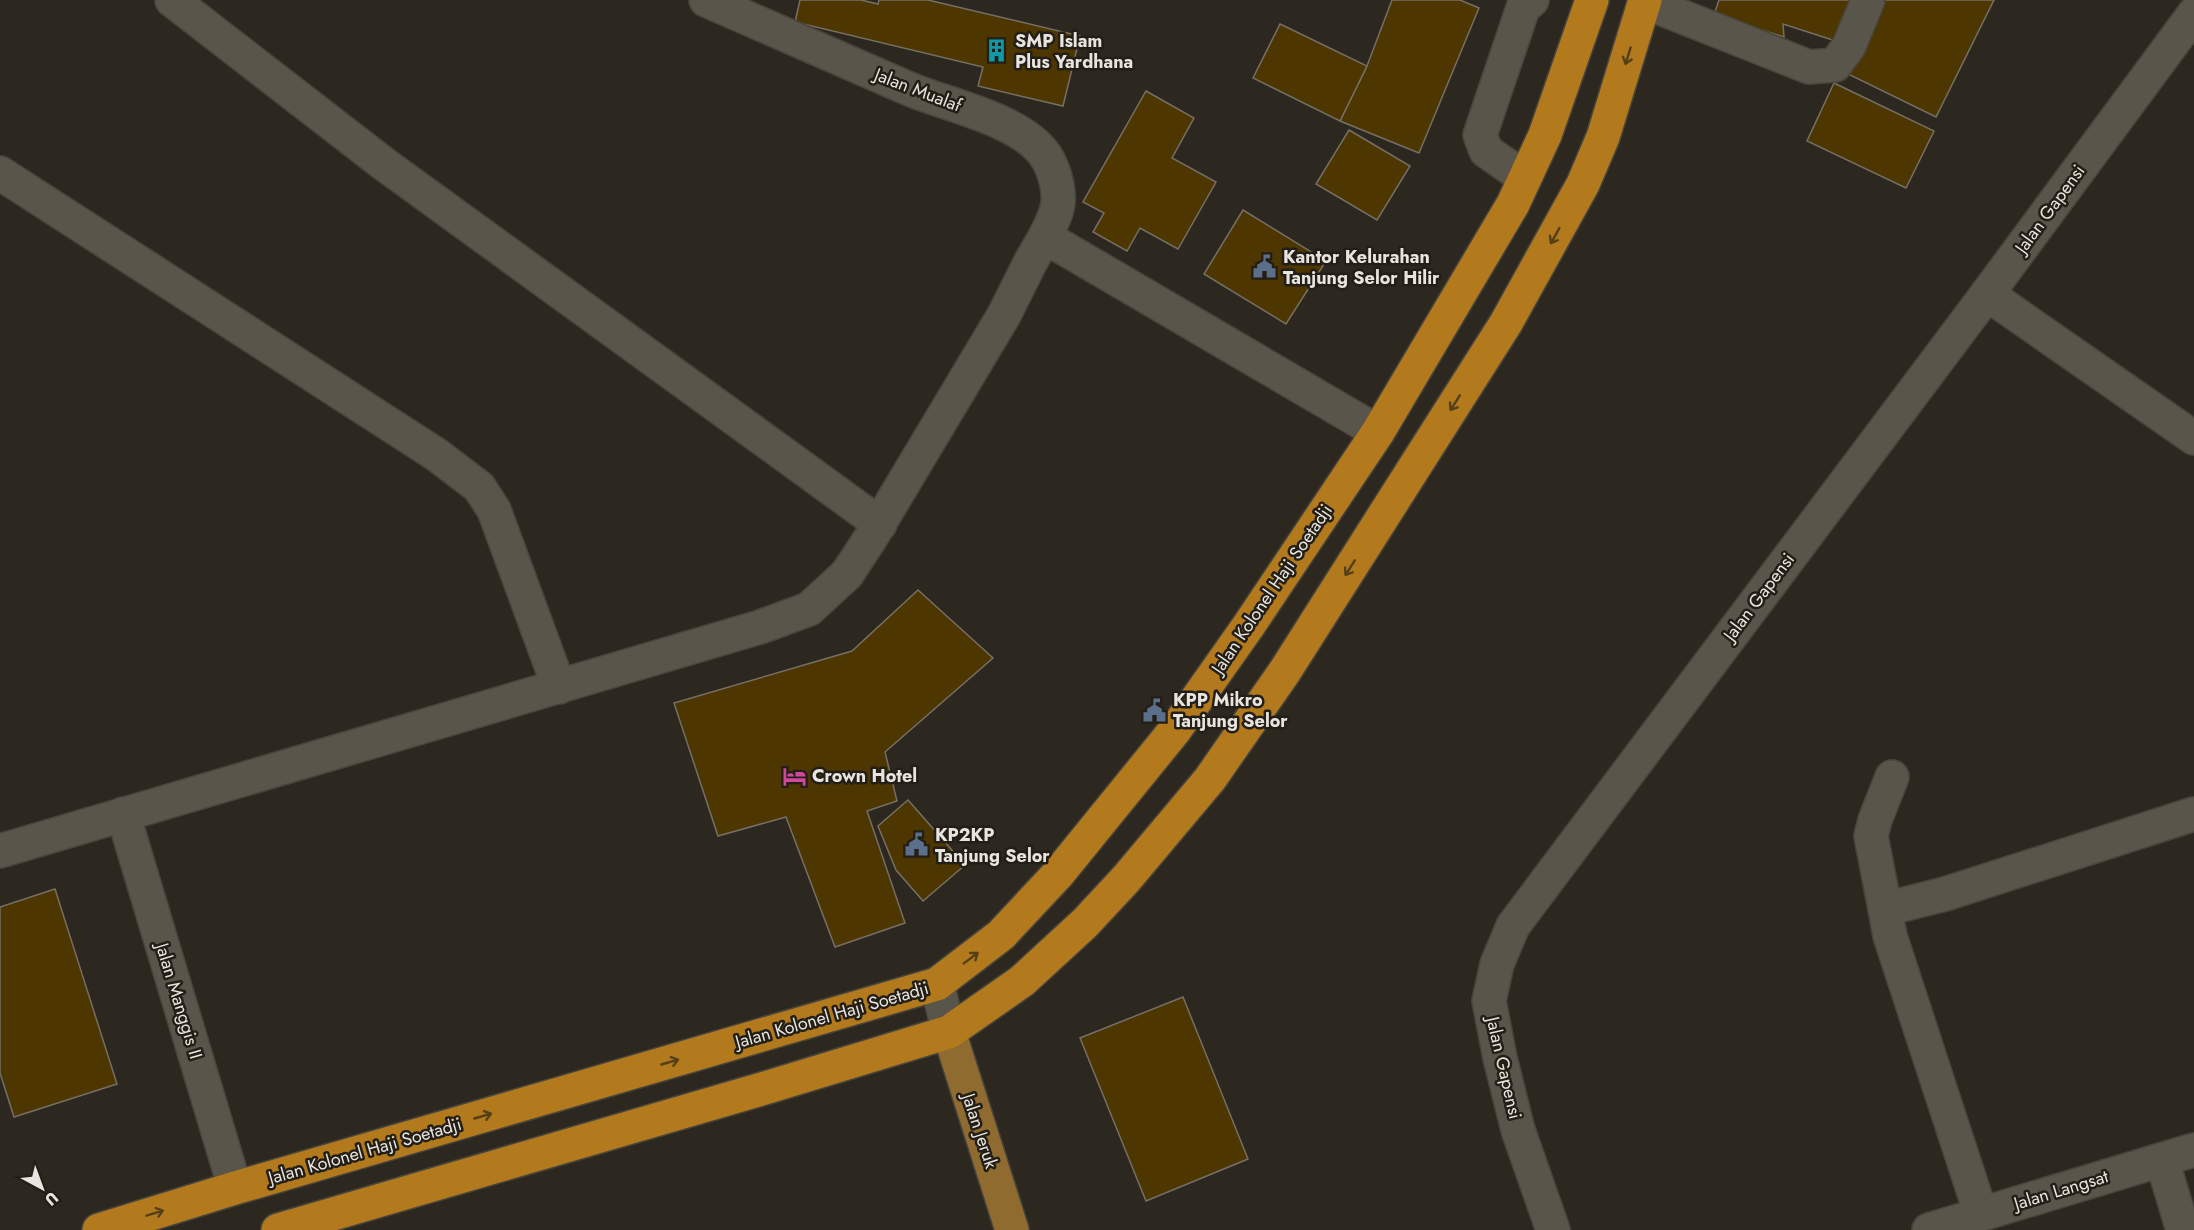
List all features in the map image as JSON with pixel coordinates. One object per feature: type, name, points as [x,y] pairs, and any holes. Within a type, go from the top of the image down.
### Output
[{"type":"highway","name":"Jalan Kolonel Haji Soetadji","points":[[99,1230],[235,1188],[937,984],[1001,935],[1058,874],[1175,730],[1249,625],[1378,432],[1513,204],[1545,135],[1588,1]]},
{"type":"highway","points":[[278,1230],[949,1032],[1022,981],[1085,923],[1112,894],[1210,779],[1285,671],[1506,322],[1583,184],[1603,137],[1645,1]]},
{"type":"main road","name":"Jalan Jeruk","points":[[949,1032],[1012,1230]]},
{"type":"street","points":[[172,0],[384,164],[880,524]]},
{"type":"street","name":"Jalan Mualaf","points":[[0,851],[759,627],[809,609],[847,574],[880,524],[1004,315],[1045,237],[1057,210],[1057,190],[1053,170],[1044,154],[1029,139],[1012,129],[975,112],[910,89],[706,0]]},
{"type":"street","points":[[1525,178],[1486,151],[1480,135],[1523,8],[1532,0]]},
{"type":"street","points":[[1645,1],[1809,68],[1835,65],[1849,46],[1868,0]]},
{"type":"street","points":[[2177,0],[2194,15]]},
{"type":"street","name":"Jalan Gapensi","points":[[1553,1230],[1518,1130],[1489,1001],[1497,964],[1513,926],[1988,294],[2194,15]]},
{"type":"street","points":[[0,173],[437,455],[479,487],[494,510],[559,687]]},
{"type":"street","points":[[1045,237],[1378,432]]},
{"type":"street","points":[[1988,294],[2194,438]]},
{"type":"street","points":[[1892,777],[1871,836],[1873,855],[1890,936],[1981,1214]]},
{"type":"street","name":"Jalan Manggis II","points":[[123,814],[235,1188]]},
{"type":"street","points":[[1885,909],[1945,894],[2194,814]]},
{"type":"street","points":[[937,984],[949,1032]]},
{"type":"street","name":"Jalan Langsat","points":[[1929,1230],[2194,1150]]},
{"type":"street","points":[[2162,1160],[2183,1230]]},
{"type":"building","name":"SMP Islam Plus Yardhana","points":[[800,0],[861,0],[878,4],[879,0],[928,0],[1080,36],[1063,106],[978,86],[983,67],[795,22]]},
{"type":"building","points":[[1392,0],[1460,0],[1479,8],[1419,153],[1340,121],[1367,66]]},
{"type":"building","points":[[1719,0],[1853,0],[1839,42],[1783,24],[1784,37],[1714,15]]},
{"type":"building","points":[[1884,0],[1994,0],[1936,117],[1848,74]]},
{"type":"building","points":[[1280,24],[1367,66],[1340,121],[1253,78]]},
{"type":"building","points":[[1834,83],[1934,131],[1906,188],[1807,141]]},
{"type":"building","points":[[1146,91],[1194,118],[1172,158],[1216,182],[1178,249],[1140,228],[1127,251],[1093,232],[1104,213],[1083,202]]},
{"type":"building","points":[[1349,130],[1410,166],[1377,220],[1316,184]]},
{"type":"building","name":"Kantor Kelurahan Tanjung Selor Hilir","points":[[1243,210],[1326,261],[1286,324],[1204,274]]},
{"type":"building","name":"Crown Hotel","points":[[918,590],[993,658],[885,752],[897,801],[867,811],[905,923],[835,947],[786,817],[718,836],[674,703],[852,651]]},
{"type":"building","name":"KP2KP Tanjung Selor","points":[[908,800],[965,865],[923,901],[896,870],[878,826]]},
{"type":"building","points":[[55,889],[117,1084],[14,1117],[0,1073],[0,907]]},
{"type":"building","points":[[1183,997],[1248,1159],[1146,1201],[1080,1038]]},
{"type":"place","name":"SMP Islam Plus Yardhana","points":[[997,51]]},
{"type":"place","name":"Kantor Kelurahan Tanjung Selor Hilir","points":[[1265,267]]},
{"type":"place","name":"KPP Mikro Tanjung Selor","points":[[1155,710]]},
{"type":"place","name":"Crown Hotel","points":[[794,776]]},
{"type":"place","name":"KP2KP Tanjung Selor","points":[[917,845]]}]
